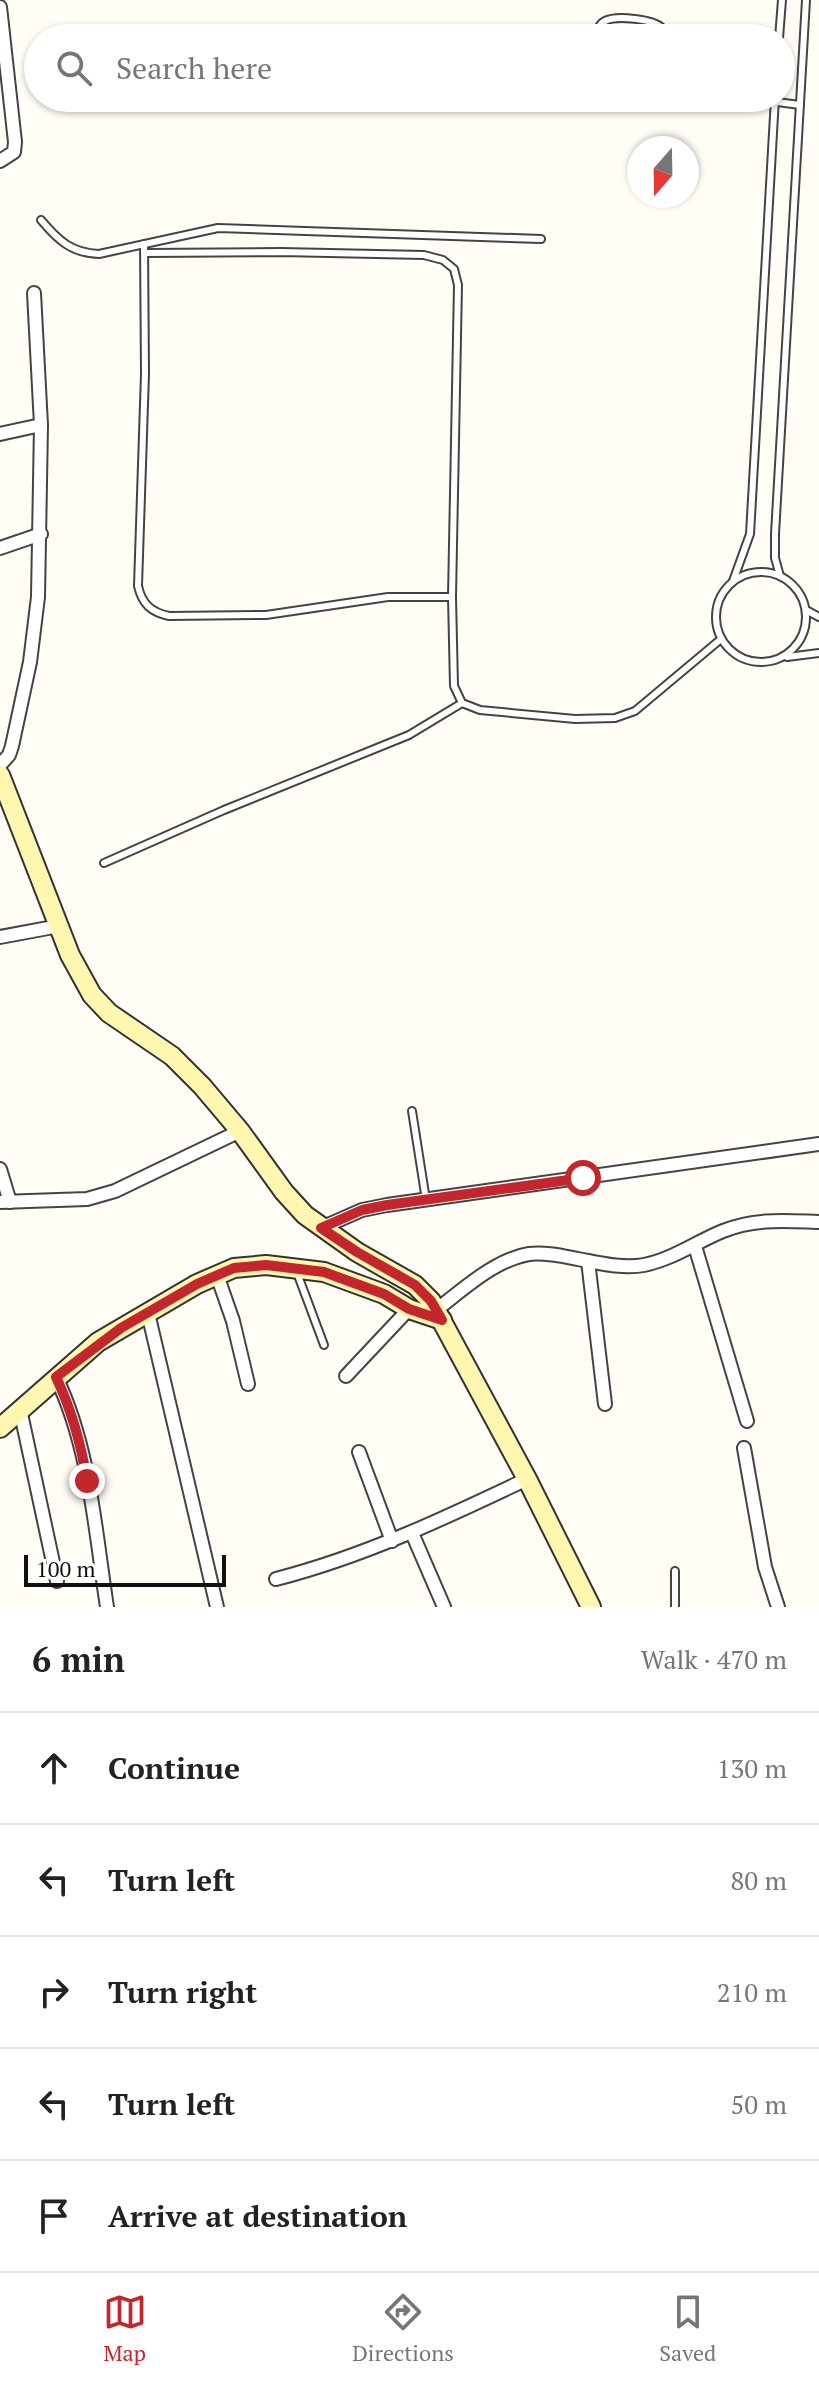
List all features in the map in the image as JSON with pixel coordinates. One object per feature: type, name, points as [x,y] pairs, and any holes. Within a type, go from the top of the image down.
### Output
[{"type":"street","points":[[0,7],[15,142],[14,152],[0,161]]},
{"type":"street","points":[[0,765],[12,746],[30,662],[38,597],[41,425],[34,293]]},
{"type":"street","points":[[0,434],[41,425]]},
{"type":"street","points":[[0,548],[41,534]]},
{"type":"street","points":[[0,775],[78,974],[92,995],[109,1013],[172,1056],[202,1086],[240,1131],[284,1192],[321,1228],[415,1285],[439,1315],[591,1607]]},
{"type":"street","points":[[0,937],[59,926]]},
{"type":"street","points":[[0,1169],[5,1202],[87,1199],[115,1191],[240,1131]]},
{"type":"street","points":[[321,1228],[362,1210],[819,1144]]},
{"type":"street","points":[[439,1315],[486,1273],[510,1259],[532,1254],[613,1265],[643,1265],[747,1223],[779,1220],[819,1222]]},
{"type":"street","points":[[695,1246],[747,1421]]},
{"type":"street","points":[[588,1261],[605,1404]]},
{"type":"street","points":[[0,1428],[98,1342],[197,1284],[234,1268],[266,1265],[324,1272],[371,1289],[409,1309],[439,1315]]},
{"type":"street","points":[[217,1275],[233,1321],[248,1384]]},
{"type":"street","points":[[346,1376],[409,1309]]},
{"type":"street","points":[[148,1313],[217,1607]]},
{"type":"street","points":[[56,1377],[80,1437],[107,1607]]},
{"type":"street","points":[[20,1409],[57,1581]]},
{"type":"street","points":[[744,1448],[765,1567],[778,1607]]},
{"type":"street","points":[[359,1452],[392,1541]]},
{"type":"street","points":[[276,1579],[342,1560],[392,1541],[527,1479]]},
{"type":"street","points":[[412,1533],[442,1606]]},
{"type":"lane","points":[[780,24],[782,0]]},
{"type":"lane","points":[[780,576],[775,558],[775,534],[806,0]]},
{"type":"lane","points":[[602,24],[611,20],[649,20],[658,24]]},
{"type":"lane","points":[[795,104],[800,105]]},
{"type":"lane","points":[[774,112],[750,534],[733,581],[718,600],[716,628],[731,652],[759,663],[819,653]]},
{"type":"lane","points":[[41,220],[67,247],[82,253],[99,254],[218,228],[541,239]]},
{"type":"lane","points":[[144,244],[138,586],[140,597],[147,607],[169,616],[266,615],[388,597],[452,597]]},
{"type":"lane","points":[[146,253],[424,255],[443,260],[454,269],[458,285],[458,372],[452,597],[454,686],[462,703],[480,710],[575,719],[615,718],[645,704],[721,639]]},
{"type":"lane","points":[[733,581],[747,574],[765,572],[780,576],[801,596],[806,610],[806,626],[801,640],[780,659]]},
{"type":"lane","points":[[806,610],[819,617]]},
{"type":"lane","points":[[104,863],[224,810],[397,740],[436,721],[462,703]]},
{"type":"lane","points":[[412,1111],[426,1200]]},
{"type":"lane","points":[[294,1267],[324,1345]]},
{"type":"lane","points":[[675,1571],[675,1607]]},
{"type":"route","points":[[87,1481],[80,1437],[56,1377],[98,1342],[197,1284],[234,1268],[266,1265],[324,1272],[384,1294],[423,1315],[442,1320],[431,1301],[415,1285],[321,1228],[362,1210],[387,1205],[583,1178]]}]
